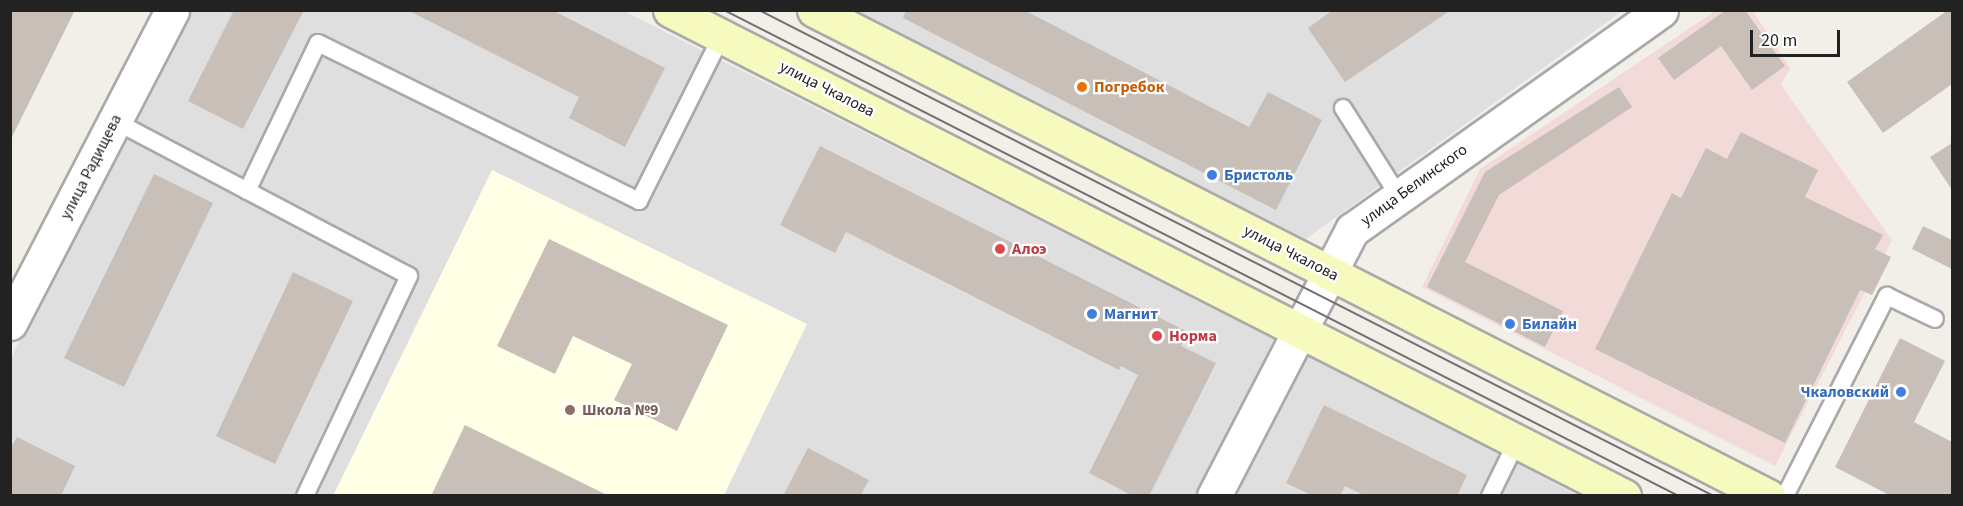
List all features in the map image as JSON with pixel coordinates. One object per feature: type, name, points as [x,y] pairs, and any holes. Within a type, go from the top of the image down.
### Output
[{"type":"main road","name":"улица Чкалова","points":[[670,10],[1624,495]]},
{"type":"main road","name":"улица Чкалова","points":[[814,10],[1768,495]]},
{"type":"street","name":"улица Радищева","points":[[10,323],[172,10]]},
{"type":"street","name":"улица Белинского","points":[[1214,495],[1352,231],[1398,195],[1661,10]]},
{"type":"lane","points":[[247,191],[318,43],[639,201],[721,37]]},
{"type":"lane","points":[[1343,108],[1398,195]]},
{"type":"lane","points":[[115,121],[409,276],[304,495]]},
{"type":"lane","points":[[1785,495],[1887,297],[1935,319]]},
{"type":"lane","points":[[1490,495],[1517,441]]},
{"type":"shaded area","points":[[190,10],[624,11],[1278,341],[1198,496],[11,495],[10,360]]},
{"type":"shaded area","points":[[851,11],[1622,11],[1303,241]]},
{"type":"shaded area","points":[[1715,11],[1753,11],[1790,68],[1781,85],[1892,240],[1775,466],[1422,287],[1480,169]]},
{"type":"shaded area","name":"Школа №9","points":[[492,170],[807,324],[724,495],[333,496]]},
{"type":"shaded area","points":[[1303,350],[1577,495],[1230,496]]},
{"type":"building","points":[[10,10],[75,10],[10,141]]},
{"type":"building","points":[[234,10],[304,10],[243,129],[188,101]]},
{"type":"building","points":[[407,10],[552,10],[665,68],[625,147],[569,118],[579,97]]},
{"type":"building","points":[[906,10],[1024,10],[1249,127],[1268,92],[1322,120],[1276,210],[903,18]]},
{"type":"building","points":[[1333,10],[1451,10],[1345,82],[1308,28]]},
{"type":"building","points":[[1726,10],[1745,10],[1785,66],[1752,90],[1721,46],[1674,80],[1658,58]]},
{"type":"building","points":[[1948,10],[1952,10],[1952,84],[1883,133],[1847,82]]},
{"type":"building","points":[[1619,87],[1632,107],[1499,195],[1465,262],[1563,311],[1545,347],[1427,287],[1485,172]]},
{"type":"building","points":[[1741,132],[1818,170],[1805,197],[1883,235],[1875,249],[1891,257],[1872,295],[1860,290],[1785,443],[1595,349],[1672,193],[1681,198],[1706,148],[1727,159]]},
{"type":"building","points":[[1952,143],[1952,190],[1930,157]]},
{"type":"building","points":[[820,146],[1188,332],[1181,346],[1216,363],[1149,496],[1133,496],[1089,473],[1138,375],[1121,366],[1119,370],[846,232],[835,253],[780,225]]},
{"type":"building","points":[[154,174],[213,203],[124,387],[64,358]]},
{"type":"building","points":[[1923,226],[1952,240],[1952,269],[1912,249]]},
{"type":"building","points":[[549,239],[728,325],[677,431],[614,400],[632,364],[573,336],[555,374],[497,346]]},
{"type":"building","points":[[293,272],[353,301],[275,464],[216,436]]},
{"type":"building","name":"Чкаловский","points":[[1900,338],[1945,361],[1914,422],[1952,442],[1952,496],[1891,496],[1835,467]]},
{"type":"building","points":[[1324,405],[1467,475],[1457,496],[1366,496],[1345,486],[1340,496],[1313,496],[1286,483]]},
{"type":"building","points":[[465,425],[609,496],[431,496]]},
{"type":"building","points":[[17,437],[75,466],[61,496],[10,496],[10,449]]},
{"type":"building","points":[[808,448],[869,480],[860,496],[783,496]]},
{"type":"tram line","points":[[724,10],[1679,496]]},
{"type":"tram line","points":[[759,10],[1714,496]]},
{"type":"place","name":"Погребок","points":[[1082,87]]},
{"type":"place","name":"Бристоль","points":[[1212,175]]},
{"type":"place","name":"Алоэ","points":[[1000,249]]},
{"type":"place","name":"Магнит","points":[[1092,314]]},
{"type":"place","name":"Билайн","points":[[1510,324]]},
{"type":"place","name":"Норма","points":[[1157,336]]},
{"type":"place","name":"Чкаловский","points":[[1901,392]]},
{"type":"place","name":"Школа №9","points":[[570,410]]}]
